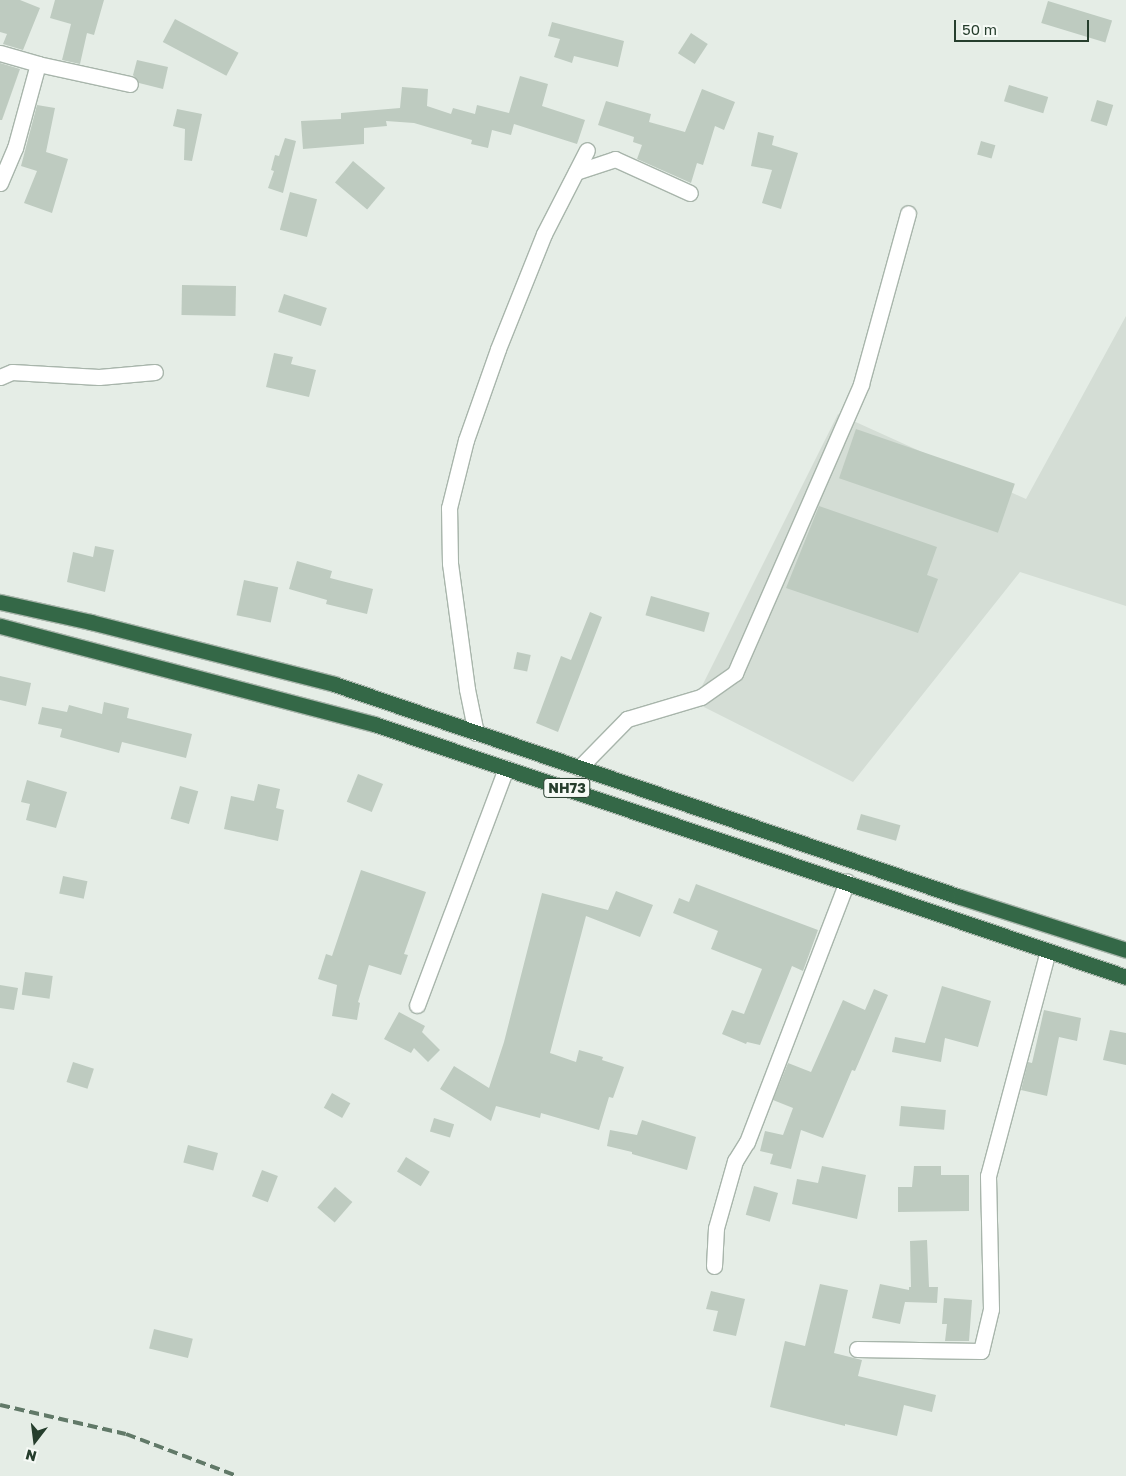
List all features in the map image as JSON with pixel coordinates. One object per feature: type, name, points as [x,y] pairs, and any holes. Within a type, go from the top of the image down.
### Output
[{"type":"highway","name":"NH73","points":[[0,602],[91,622],[334,684],[578,768],[1126,950]]},
{"type":"highway","name":"NH73","points":[[0,626],[374,724],[1126,977]]},
{"type":"street","points":[[0,53],[38,64],[130,84]]},
{"type":"street","points":[[0,183],[16,148],[38,64]]},
{"type":"street","points":[[476,733],[467,689],[450,563],[449,508],[466,440],[498,348],[544,234],[586,150]]},
{"type":"street","points":[[576,172],[614,158],[690,193]]},
{"type":"street","points":[[578,768],[627,719],[701,697],[735,672],[861,384],[908,213]]},
{"type":"street","points":[[0,377],[12,372],[98,377],[155,372]]},
{"type":"street","points":[[417,1005],[506,768]]},
{"type":"street","points":[[714,1266],[716,1228],[735,1161],[747,1142],[847,882]]},
{"type":"street","points":[[857,1349],[981,1351],[991,1309],[988,1176],[1048,951]]},
{"type":"shaded area","points":[[1126,316],[1126,606],[1020,572],[853,782],[694,702],[838,414],[1026,499]]},
{"type":"building","points":[[0,0],[20,0],[40,8],[23,50],[3,44],[7,34],[0,32]]},
{"type":"building","points":[[55,0],[104,0],[94,35],[87,33],[80,64],[62,60],[71,24],[50,18]]},
{"type":"building","points":[[1048,1],[1112,21],[1105,43],[1041,23]]},
{"type":"building","points":[[175,19],[239,53],[226,76],[163,42]]},
{"type":"building","points":[[552,22],[624,41],[618,67],[574,56],[572,63],[554,57],[560,39],[548,36]]},
{"type":"building","points":[[691,33],[708,44],[695,64],[678,53]]},
{"type":"building","points":[[137,60],[168,67],[163,89],[139,83],[133,75]]},
{"type":"building","points":[[0,63],[20,69],[2,120],[0,120]]},
{"type":"building","points":[[520,76],[548,84],[542,106],[585,120],[577,144],[514,124],[511,135],[492,130],[488,148],[471,144],[472,140],[414,123],[386,121],[387,126],[364,128],[364,144],[303,149],[301,121],[341,119],[341,113],[400,108],[402,87],[428,89],[427,106],[451,114],[453,108],[475,114],[477,105],[509,113]]},
{"type":"building","points":[[1009,85],[1048,97],[1043,113],[1004,101]]},
{"type":"building","points":[[702,89],[735,102],[724,130],[715,126],[703,165],[697,163],[691,183],[637,159],[642,145],[633,142],[634,137],[598,125],[606,101],[651,114],[649,122],[685,132]]},
{"type":"building","points":[[1097,100],[1113,105],[1107,126],[1091,121]]},
{"type":"building","points":[[37,105],[55,108],[46,152],[68,159],[52,213],[24,203],[37,171],[21,166]]},
{"type":"building","points":[[177,109],[202,114],[192,161],[184,160],[185,129],[173,126]]},
{"type":"building","points":[[758,132],[774,136],[772,145],[798,153],[781,209],[762,203],[772,170],[751,166]]},
{"type":"building","points":[[285,138],[296,141],[283,193],[268,188],[274,171],[271,170],[275,155],[279,156]]},
{"type":"building","points":[[981,141],[995,145],[992,159],[977,154]]},
{"type":"building","points":[[353,161],[385,188],[367,209],[335,182]]},
{"type":"building","points":[[290,192],[317,199],[307,237],[280,230]]},
{"type":"building","points":[[182,285],[236,286],[235,316],[181,315]]},
{"type":"building","points":[[284,294],[327,308],[321,326],[278,312]]},
{"type":"building","points":[[274,353],[293,357],[291,364],[316,370],[309,397],[266,387]]},
{"type":"building","points":[[856,429],[1015,484],[998,533],[839,478]]},
{"type":"building","points":[[819,506],[937,547],[927,575],[938,579],[918,633],[786,588]]},
{"type":"building","points":[[95,546],[114,550],[105,592],[67,582],[73,552],[93,557]]},
{"type":"building","points":[[297,561],[332,571],[330,578],[373,589],[367,614],[326,604],[327,600],[289,589]]},
{"type":"building","points":[[244,580],[278,587],[271,622],[237,615]]},
{"type":"building","points":[[651,596],[710,613],[704,632],[645,615]]},
{"type":"building","points":[[590,612],[602,617],[558,732],[536,723],[561,656],[571,660]]},
{"type":"building","points":[[517,652],[531,655],[527,672],[513,669]]},
{"type":"building","points":[[0,676],[31,683],[26,706],[0,700]]},
{"type":"building","points":[[104,702],[129,708],[127,718],[192,734],[186,758],[122,742],[119,753],[60,737],[62,729],[38,724],[42,707],[67,712],[69,705],[102,714]]},
{"type":"building","points":[[358,774],[383,784],[372,812],[347,802]]},
{"type":"building","points":[[27,780],[67,792],[56,828],[26,820],[30,804],[21,802]]},
{"type":"building","points":[[258,784],[280,789],[276,808],[284,810],[278,841],[224,829],[231,796],[254,801]]},
{"type":"building","points":[[180,786],[198,791],[189,824],[171,819]]},
{"type":"building","points":[[861,814],[900,825],[896,841],[857,829]]},
{"type":"building","points":[[361,870],[426,892],[404,954],[408,955],[401,975],[369,965],[358,1002],[360,1003],[357,1020],[332,1016],[337,985],[318,979],[326,954],[332,956]]},
{"type":"building","points":[[63,876],[87,881],[84,899],[59,894]]},
{"type":"building","points":[[696,884],[818,930],[803,971],[792,966],[760,1045],[747,1042],[746,1044],[722,1034],[732,1010],[744,1014],[762,969],[711,949],[718,931],[673,913],[679,898],[689,902]]},
{"type":"building","points":[[616,891],[653,905],[640,937],[586,916],[550,1053],[576,1062],[579,1050],[603,1057],[602,1060],[624,1067],[613,1098],[609,1097],[599,1130],[541,1113],[540,1118],[496,1106],[491,1121],[440,1089],[454,1066],[489,1088],[504,1042],[542,893],[608,910]]},
{"type":"building","points":[[25,972],[53,976],[50,999],[22,995]]},
{"type":"building","points":[[0,985],[18,988],[14,1010],[0,1008]]},
{"type":"building","points":[[942,986],[991,1001],[978,1047],[945,1038],[941,1062],[892,1052],[895,1037],[925,1043]]},
{"type":"building","points":[[874,989],[888,995],[855,1071],[852,1070],[823,1138],[801,1130],[791,1169],[770,1164],[773,1154],[760,1151],[765,1131],[783,1135],[793,1108],[773,1100],[788,1063],[811,1072],[843,1000],[865,1010]]},
{"type":"building","points":[[1044,1010],[1081,1018],[1077,1041],[1059,1037],[1047,1096],[1021,1090],[1028,1062],[1032,1063]]},
{"type":"building","points":[[399,1012],[425,1026],[422,1032],[440,1050],[428,1062],[414,1048],[411,1053],[384,1039]]},
{"type":"building","points":[[1110,1030],[1126,1033],[1126,1065],[1103,1060]]},
{"type":"building","points":[[73,1062],[94,1069],[87,1089],[67,1082]]},
{"type":"building","points":[[332,1093],[350,1103],[342,1118],[324,1108]]},
{"type":"building","points":[[901,1106],[946,1110],[944,1130],[899,1126]]},
{"type":"building","points":[[434,1118],[454,1124],[450,1138],[430,1131]]},
{"type":"building","points":[[642,1120],[696,1137],[687,1170],[607,1146],[610,1130],[637,1135]]},
{"type":"building","points":[[188,1145],[218,1153],[213,1170],[183,1162]]},
{"type":"building","points":[[406,1157],[430,1172],[421,1186],[397,1171]]},
{"type":"building","points":[[822,1166],[866,1175],[857,1219],[792,1204],[797,1179],[818,1183]]},
{"type":"building","points":[[914,1166],[941,1166],[941,1175],[969,1175],[969,1211],[898,1212],[898,1187],[912,1187]]},
{"type":"building","points":[[262,1170],[278,1176],[268,1202],[252,1196]]},
{"type":"building","points":[[754,1186],[778,1193],[770,1222],[746,1215]]},
{"type":"building","points":[[335,1187],[352,1202],[335,1222],[317,1207]]},
{"type":"building","points":[[927,1240],[929,1287],[938,1287],[937,1303],[905,1302],[900,1324],[872,1318],[880,1284],[909,1290],[909,1287],[911,1287],[910,1241]]},
{"type":"building","points":[[820,1284],[848,1290],[834,1353],[862,1360],[858,1376],[936,1395],[932,1412],[904,1405],[897,1436],[845,1424],[845,1426],[770,1407],[785,1341],[805,1346]]},
{"type":"building","points":[[711,1291],[745,1299],[736,1336],[713,1331],[718,1311],[706,1309]]},
{"type":"building","points":[[944,1298],[972,1300],[969,1341],[945,1341],[947,1324],[942,1324]]},
{"type":"building","points":[[154,1329],[193,1339],[188,1358],[149,1348]]},
{"type":"railway","points":[[0,1405],[126,1434],[237,1476]]}]
